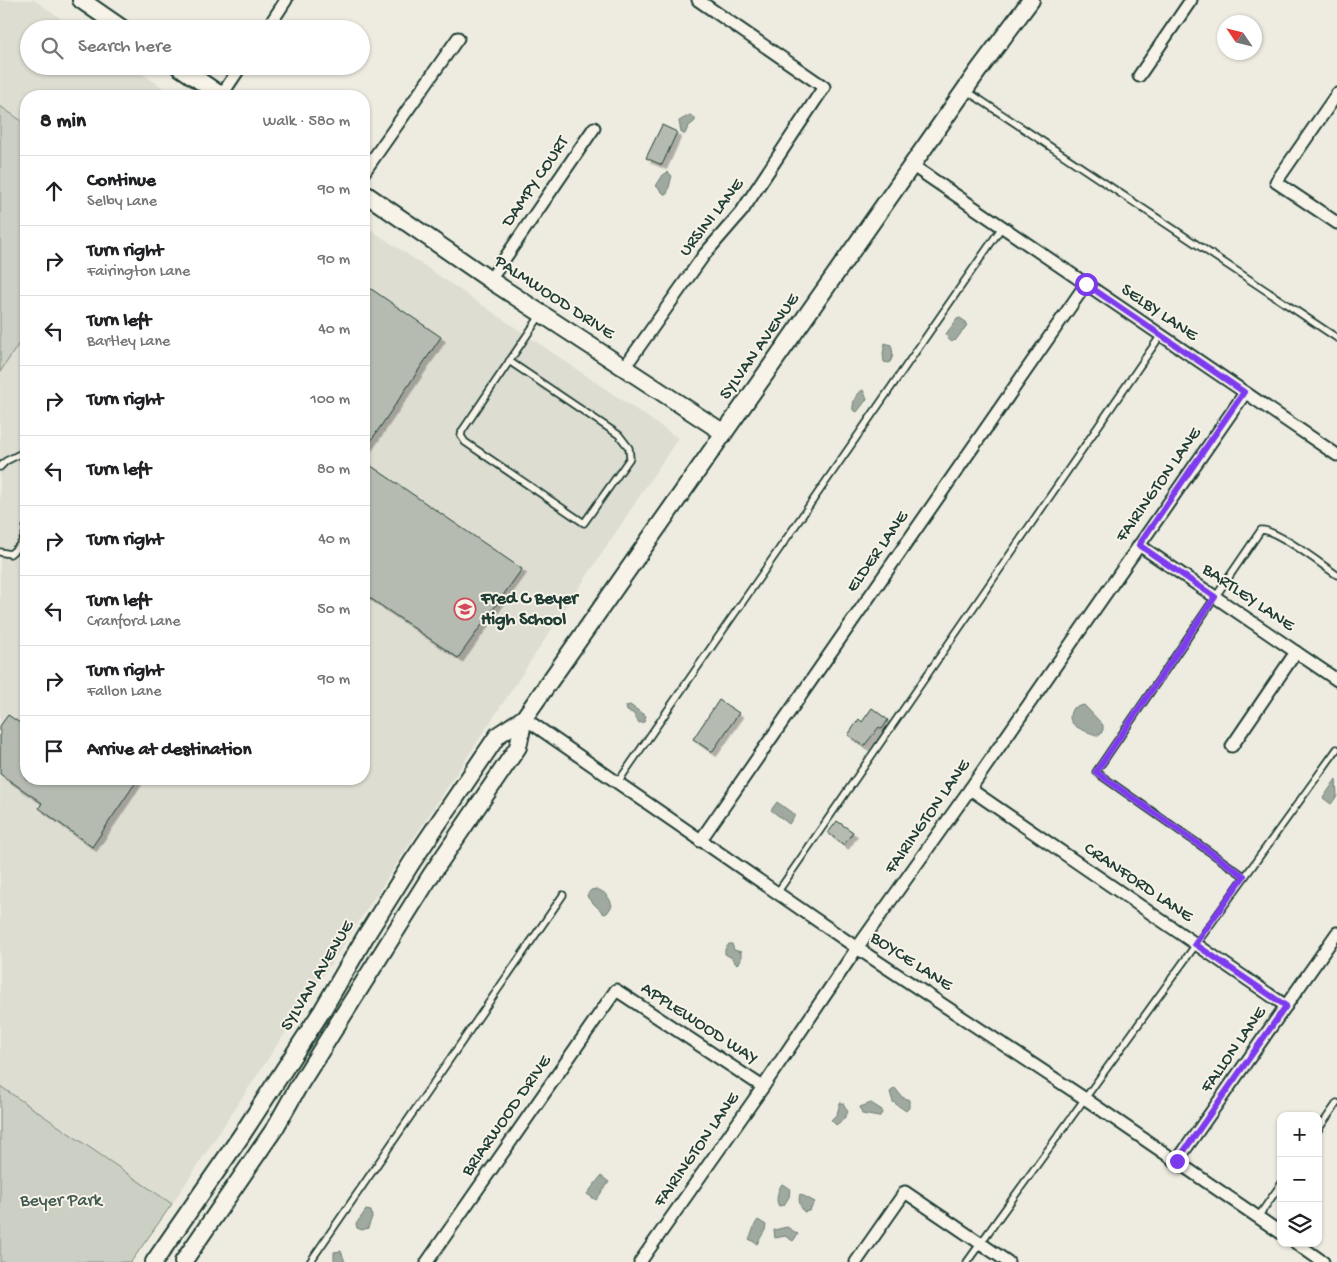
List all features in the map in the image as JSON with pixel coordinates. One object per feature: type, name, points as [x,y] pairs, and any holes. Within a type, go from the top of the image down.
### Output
[{"type":"main road","points":[[83,0],[111,20]]},
{"type":"main road","name":"SYLVAN AVENUE","points":[[154,1262],[242,1136],[412,862],[498,735],[524,718],[1031,0]]},
{"type":"main road","points":[[191,75],[212,90]]},
{"type":"main road","name":"PALMWOOD DRIVE","points":[[370,197],[490,280],[724,433]]},
{"type":"main road","name":"SYLVAN AVENUE","points":[[183,1262],[275,1128],[298,1086],[421,892],[518,747],[524,718]]},
{"type":"street","points":[[273,20],[286,0]]},
{"type":"street","name":"URSINI LANE","points":[[624,368],[704,255],[742,211],[824,87],[698,0]]},
{"type":"street","points":[[1139,76],[1190,0]]},
{"type":"street","points":[[370,163],[458,38]]},
{"type":"street","points":[[225,90],[235,75]]},
{"type":"street","points":[[1337,94],[1276,182],[1337,224]]},
{"type":"street","name":"DAMPY COURT","points":[[490,280],[594,128]]},
{"type":"street","name":"SELBY LANE","points":[[913,166],[1337,455]]},
{"type":"street","name":"ELDER LANE","points":[[700,841],[1086,284]]},
{"type":"street","name":"FAIRINGTON LANE","points":[[640,1262],[1244,392]]},
{"type":"street","name":"BARTLEY LANE","points":[[1139,545],[1337,680]]},
{"type":"street","points":[[1232,746],[1296,652]]},
{"type":"street","name":"BOYCE LANE","points":[[524,718],[776,893],[1084,1098],[1277,1230]]},
{"type":"street","name":"CRANFORD LANE","points":[[970,789],[1286,1006]]},
{"type":"street","name":"FALLON LANE","points":[[1177,1161],[1337,933]]},
{"type":"street","name":"APPLEWOOD WAY","points":[[616,990],[763,1087]]},
{"type":"street","name":"BRIARWOOD DRIVE","points":[[427,1262],[616,990]]},
{"type":"street","points":[[856,1262],[905,1192],[1008,1262]]},
{"type":"street","points":[[1302,1247],[1323,1262]]},
{"type":"lane","points":[[966,90],[1337,338]]},
{"type":"lane","points":[[618,782],[1002,226]]},
{"type":"lane","points":[[509,361],[619,435],[629,448],[630,458],[584,523],[465,442],[461,436],[509,361],[542,314]]},
{"type":"lane","points":[[776,893],[1161,335]]},
{"type":"lane","points":[[0,467],[6,461],[20,454]]},
{"type":"lane","points":[[1244,876],[1096,772],[1261,530],[1267,530],[1282,538],[1337,575]]},
{"type":"lane","points":[[0,552],[10,554],[20,546]]},
{"type":"lane","points":[[968,1262],[1084,1098],[1337,749]]},
{"type":"lane","points":[[310,1262],[563,895]]},
{"type":"lane","points":[[1322,1124],[1337,1103]]},
{"type":"lane","points":[[1258,1217],[1277,1190]]},
{"type":"shaded area","name":"Fred C Beyer High School","points":[[0,0],[34,0],[63,20],[20,20],[20,75],[144,75],[166,90],[20,90],[20,785],[370,785],[370,229],[678,438],[172,1204],[0,1086]]},
{"type":"shaded area","points":[[690,115],[695,118],[695,121],[683,134],[679,121]]},
{"type":"shaded area","points":[[668,172],[672,176],[667,194],[664,194],[656,186],[663,175]]},
{"type":"shaded area","points":[[960,318],[967,325],[955,341],[952,342],[947,338],[946,334],[957,319]]},
{"type":"shaded area","points":[[885,343],[891,345],[892,350],[892,357],[889,363],[884,362]]},
{"type":"shaded area","points":[[863,390],[867,399],[857,412],[853,410],[854,401],[858,393]]},
{"type":"shaded area","points":[[630,705],[646,716],[644,722],[639,723],[633,713],[627,711],[626,706]]},
{"type":"shaded area","points":[[1084,705],[1103,725],[1100,735],[1085,731],[1072,723],[1070,714],[1073,708]]},
{"type":"shaded area","points":[[1336,779],[1337,796],[1331,804],[1323,798]]},
{"type":"shaded area","points":[[777,802],[795,815],[789,824],[771,810]]},
{"type":"shaded area","points":[[596,889],[604,893],[610,900],[612,906],[607,913],[604,914],[588,898],[587,895],[591,890]]},
{"type":"shaded area","points":[[729,944],[732,944],[734,950],[741,952],[741,960],[737,964],[725,954],[725,949]]},
{"type":"shaded area","points":[[895,1088],[902,1097],[909,1100],[909,1108],[906,1111],[893,1102],[890,1092]]},
{"type":"shaded area","points":[[840,1103],[843,1103],[848,1112],[843,1120],[836,1125],[831,1120],[837,1114]]},
{"type":"shaded area","points":[[871,1103],[882,1110],[879,1117],[862,1114],[860,1107]]},
{"type":"shaded area","points":[[601,1176],[609,1182],[596,1200],[587,1194]]},
{"type":"shaded area","points":[[782,1184],[790,1189],[789,1197],[784,1205],[779,1206],[777,1201]]},
{"type":"shaded area","points":[[800,1194],[815,1202],[809,1211],[804,1212],[801,1208]]},
{"type":"shaded area","points":[[366,1210],[371,1211],[372,1217],[368,1228],[362,1230],[357,1228],[356,1224]]},
{"type":"shaded area","points":[[758,1220],[766,1225],[757,1244],[749,1239]]},
{"type":"shaded area","points":[[787,1227],[798,1234],[793,1241],[785,1236],[775,1238],[774,1230]]},
{"type":"shaded area","points":[[341,1251],[345,1262],[334,1262],[334,1252]]},
{"type":"green space","points":[[0,106],[20,120],[20,342],[0,372]]},
{"type":"green space","name":"Beyer Park","points":[[0,1086],[172,1204],[131,1262],[0,1262]]},
{"type":"building","points":[[662,125],[677,132],[662,165],[646,158]]},
{"type":"building","points":[[370,288],[441,337],[370,442]]},
{"type":"building","points":[[370,465],[522,569],[458,658],[370,598]]},
{"type":"building","points":[[719,700],[739,713],[712,752],[693,739]]},
{"type":"building","points":[[872,708],[888,720],[882,729],[879,727],[864,746],[848,735],[859,719],[862,722]]},
{"type":"building","points":[[8,715],[20,723],[20,785],[134,785],[92,847],[39,808],[42,803],[0,774],[0,726]]},
{"type":"building","points":[[837,821],[853,832],[844,845],[828,833]]},
{"type":"place","name":"Fred C Beyer High School","points":[[465,609]]},
{"type":"route","points":[[1086,284],[1244,392],[1139,545],[1215,597],[1096,772],[1244,876],[1195,944],[1286,1006],[1177,1161]]}]
